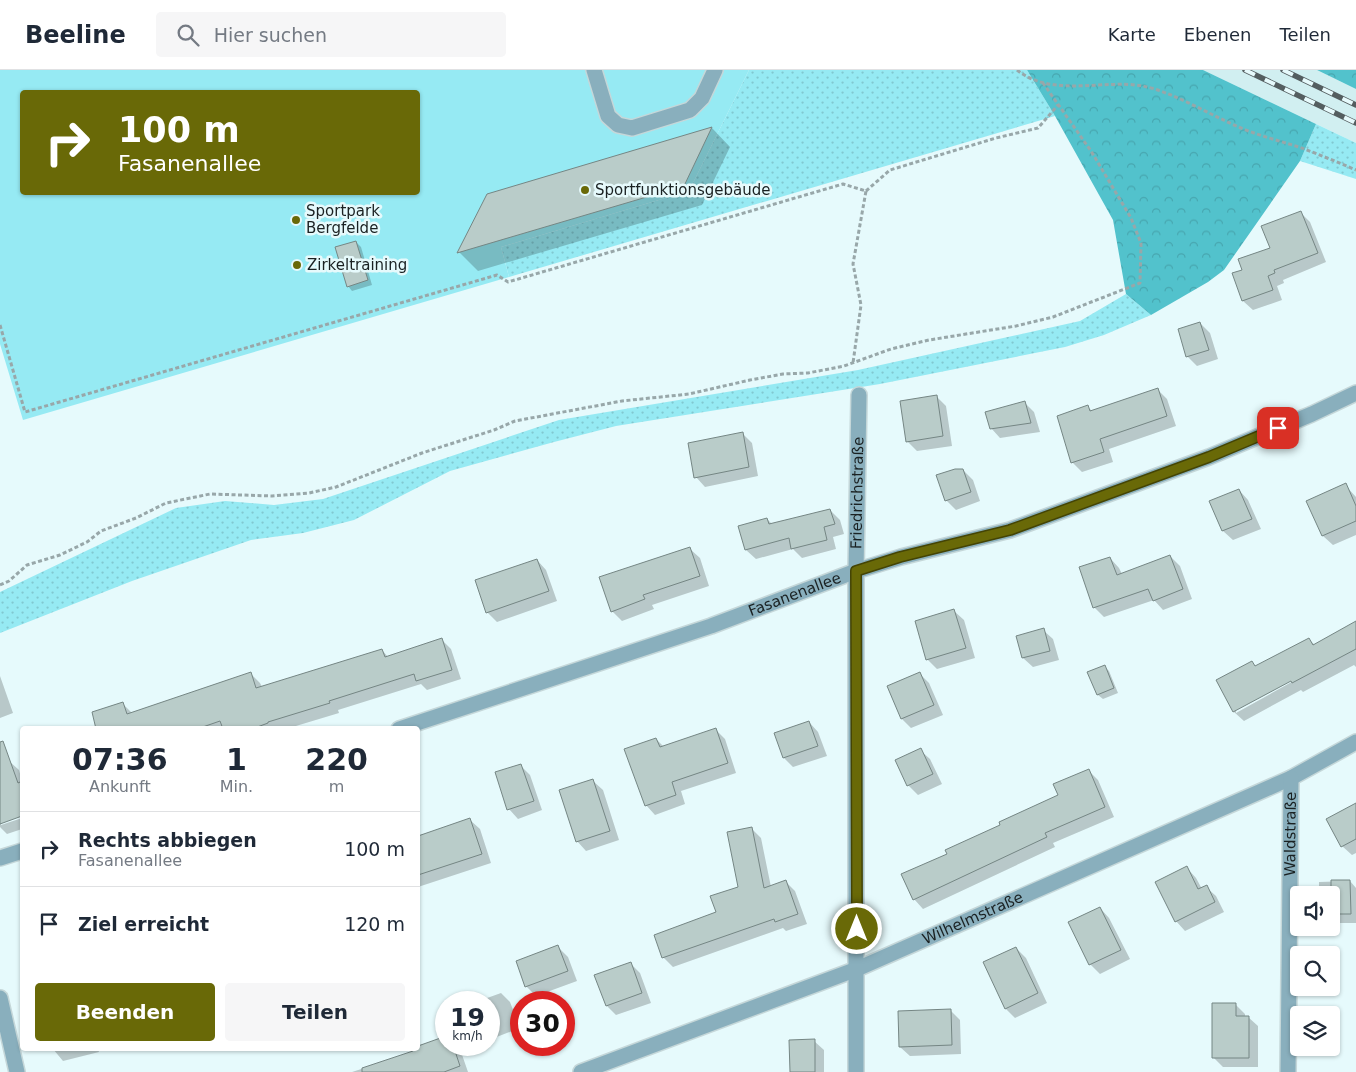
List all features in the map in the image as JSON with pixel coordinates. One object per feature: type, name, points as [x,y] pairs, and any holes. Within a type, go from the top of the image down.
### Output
[{"type":"street","points":[[594,70],[608,116],[618,126],[632,128],[690,110],[702,98],[715,70]]},
{"type":"street","name":"Fasanenallee","points":[[408,726],[711,626],[856,571],[900,557],[1010,530],[1209,457],[1312,414],[1356,393]]},
{"type":"street","name":"Friedrichstraße","points":[[856,1072],[856,571],[859,395]]},
{"type":"street","name":"Wilhelmstraße","points":[[582,1072],[857,968],[1291,778],[1356,742]]},
{"type":"street","name":"Waldstraße","points":[[1288,1072],[1291,778]]},
{"type":"street","points":[[0,858],[20,852]]},
{"type":"street","points":[[0,998],[17,1072]]},
{"type":"path","points":[[1017,70],[1027,77],[1043,83],[1133,85],[1153,89],[1252,133],[1298,147],[1356,170]]},
{"type":"path","points":[[0,586],[27,565],[60,555],[87,542],[101,531],[136,518],[166,503],[210,494],[272,496],[309,493],[336,487],[422,453],[494,430],[515,421],[622,401],[689,394],[783,374],[808,373],[853,363],[891,349],[929,340],[1016,326],[1053,317],[1140,283],[1141,242],[1131,218],[1091,151],[1043,83]]},
{"type":"path","points":[[853,363],[861,305],[852,264],[866,191],[890,170],[996,138],[1038,128],[1058,105]]},
{"type":"path","points":[[0,325],[26,412],[497,274],[508,282],[843,184],[866,191]]},
{"type":"shaded area","name":"Sportpark Bergfelde","points":[[0,70],[749,70],[689,191],[501,247],[509,277],[23,420],[0,344]]},
{"type":"shaded area","points":[[749,70],[1027,70],[1055,116],[509,277],[501,247],[689,191]]},
{"type":"shaded area","points":[[1203,70],[1317,70],[1356,89],[1356,143]]},
{"type":"shaded area","points":[[1316,124],[1356,143],[1356,179],[1300,161]]},
{"type":"shaded area","points":[[1126,294],[1151,315],[1104,335],[1065,347],[880,384],[616,426],[554,442],[450,471],[354,520],[303,533],[251,540],[132,581],[0,633],[0,592],[176,508],[225,501],[274,505],[323,499],[559,420],[858,370],[1080,321]]},
{"type":"green space","points":[[1027,70],[1203,70],[1316,124],[1300,161],[1224,270],[1208,282],[1151,315],[1126,294],[1113,220]]},
{"type":"green space","points":[[1317,70],[1356,70],[1356,89]]},
{"type":"building","name":"Sportfunktionsgebäude","points":[[712,127],[684,186],[457,253],[487,194]]},
{"type":"building","points":[[1301,211],[1318,253],[1274,270],[1275,273],[1268,276],[1273,290],[1242,301],[1232,273],[1242,270],[1238,259],[1270,248],[1261,226]]},
{"type":"building","points":[[356,241],[368,280],[347,287],[335,247]]},
{"type":"building","points":[[1200,322],[1209,350],[1186,357],[1178,329]]},
{"type":"building","points":[[1158,388],[1167,416],[1100,439],[1104,452],[1071,463],[1057,416],[1088,405],[1090,411]]},
{"type":"building","points":[[937,395],[943,436],[906,442],[900,401]]},
{"type":"building","points":[[1025,401],[1031,423],[990,429],[985,412]]},
{"type":"building","points":[[743,432],[749,467],[694,478],[688,443]]},
{"type":"building","points":[[955,469],[963,469],[971,492],[945,501],[936,475]]},
{"type":"building","points":[[1346,483],[1356,506],[1356,521],[1322,536],[1306,501]]},
{"type":"building","points":[[1239,489],[1252,519],[1222,531],[1209,501]]},
{"type":"building","points":[[830,509],[835,524],[824,527],[827,540],[791,549],[789,538],[745,550],[738,526],[767,518],[769,524]]},
{"type":"building","points":[[690,547],[700,576],[643,595],[645,599],[611,612],[599,577]]},
{"type":"building","points":[[1170,555],[1183,589],[1153,601],[1148,589],[1093,608],[1079,567],[1110,557],[1117,575]]},
{"type":"building","points":[[537,559],[549,591],[486,613],[475,580]]},
{"type":"building","points":[[954,609],[966,648],[926,660],[915,621]]},
{"type":"building","points":[[1356,621],[1356,649],[1233,712],[1216,680],[1252,661],[1255,666],[1309,638],[1313,645]]},
{"type":"building","points":[[1044,628],[1050,651],[1022,658],[1016,636]]},
{"type":"building","points":[[442,638],[452,670],[416,681],[414,674],[329,701],[330,703],[260,726],[222,726],[220,721],[206,726],[95,726],[92,712],[123,702],[127,714],[251,672],[256,688],[382,649],[385,657]]},
{"type":"building","points":[[1105,665],[1114,688],[1097,695],[1087,672]]},
{"type":"building","points":[[920,672],[934,705],[901,719],[887,686]]},
{"type":"building","points":[[809,721],[818,746],[783,758],[774,733]]},
{"type":"building","points":[[716,728],[728,763],[672,782],[676,795],[645,806],[624,749],[656,738],[660,747]]},
{"type":"building","points":[[3,741],[18,783],[20,782],[20,817],[0,824],[0,742]]},
{"type":"building","points":[[921,748],[933,774],[907,786],[895,760]]},
{"type":"building","points":[[521,764],[534,801],[507,810],[495,772]]},
{"type":"building","points":[[1089,769],[1105,807],[1045,833],[1047,837],[913,900],[901,874],[947,854],[945,850],[1000,825],[999,822],[1058,795],[1053,784]]},
{"type":"building","points":[[593,779],[610,831],[576,842],[559,790]]},
{"type":"building","points":[[1356,803],[1356,839],[1341,847],[1326,819]]},
{"type":"building","points":[[470,818],[482,854],[420,874],[420,835]]},
{"type":"building","points":[[752,827],[764,888],[786,880],[798,914],[775,922],[774,919],[662,958],[654,935],[716,912],[710,896],[738,887],[727,832]]},
{"type":"building","points":[[1187,866],[1198,889],[1207,885],[1215,902],[1175,922],[1155,882]]},
{"type":"building","points":[[1331,880],[1350,880],[1351,914],[1340,914],[1340,886],[1331,886]]},
{"type":"building","points":[[1100,907],[1121,950],[1089,965],[1068,922]]},
{"type":"building","points":[[558,945],[568,971],[525,987],[516,961]]},
{"type":"building","points":[[1016,947],[1038,993],[1005,1009],[983,962]]},
{"type":"building","points":[[631,962],[642,993],[606,1006],[594,975]]},
{"type":"building","points":[[1212,1003],[1236,1003],[1236,1016],[1249,1016],[1249,1058],[1212,1058]]},
{"type":"building","points":[[951,1009],[952,1045],[899,1047],[898,1011]]},
{"type":"building","points":[[815,1039],[815,1072],[790,1072],[789,1040]]},
{"type":"building","points":[[435,1040],[435,1056],[457,1056],[460,1066],[444,1072],[362,1072],[362,1068],[413,1051],[420,1051],[420,1045]]},
{"type":"railway","points":[[1245,70],[1356,123]]},
{"type":"railway","points":[[1283,70],[1356,105]]},
{"type":"place","name":"Sportfunktionsgebäude","points":[[585,190]]},
{"type":"place","name":"Sportpark Bergfelde","points":[[296,220]]},
{"type":"place","name":"Zirkeltraining","points":[[297,265]]},
{"type":"route","points":[[857,929],[856,571],[900,557],[1010,530],[1209,457],[1278,428]]}]
